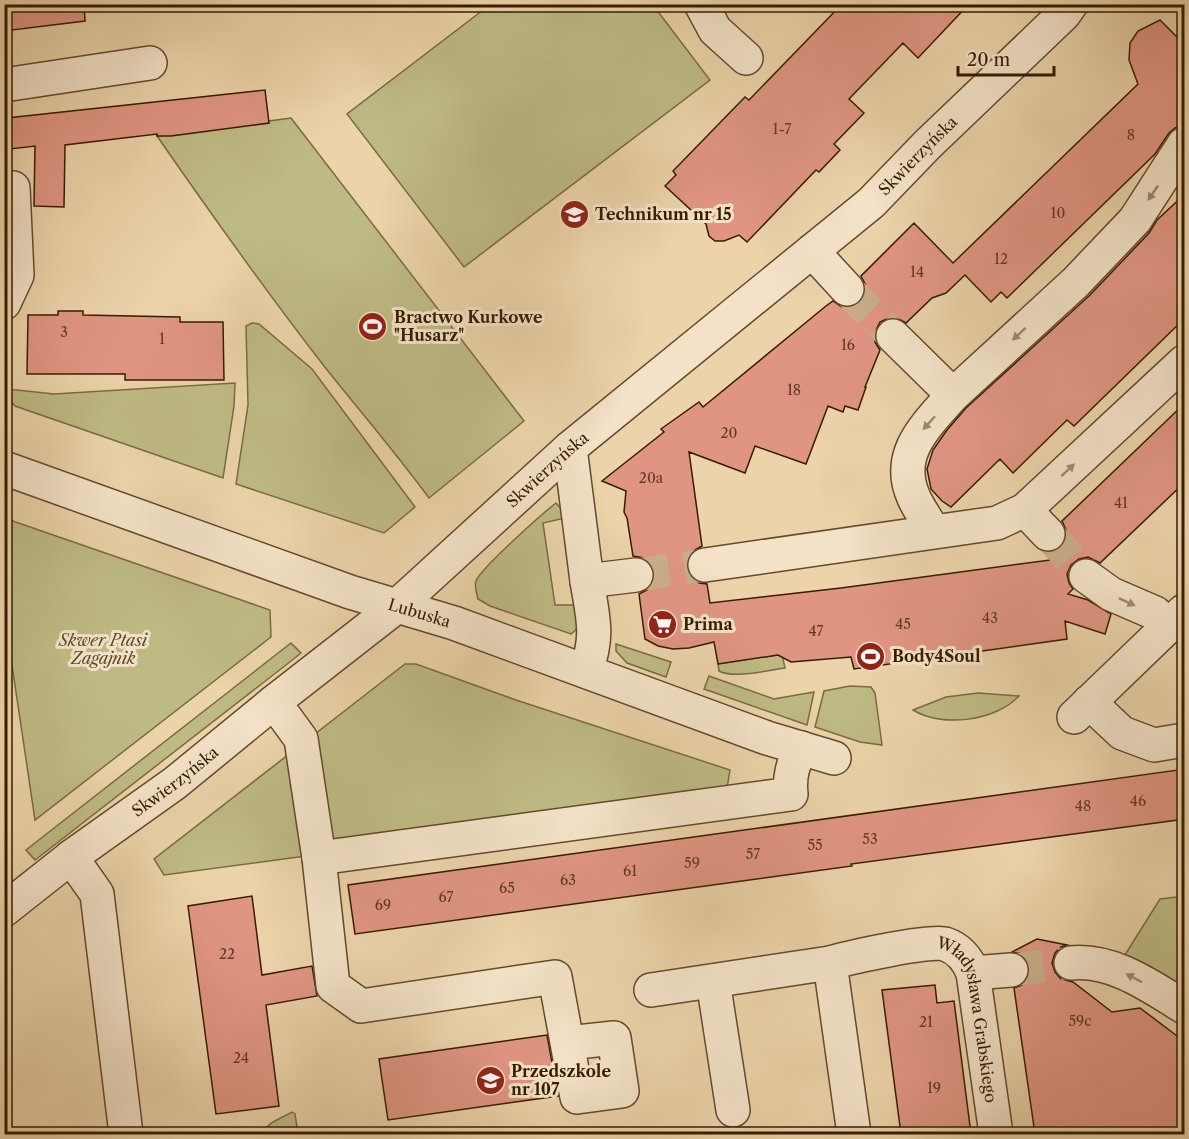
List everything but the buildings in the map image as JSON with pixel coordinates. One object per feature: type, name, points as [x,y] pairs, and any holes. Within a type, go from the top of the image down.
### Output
[{"type":"street","points":[[701,4],[716,30],[746,58]]},
{"type":"street","name":"Skwierzyńska","points":[[4,910],[71,857],[175,783],[397,606],[570,448],[871,203],[1071,4]]},
{"type":"street","points":[[4,85],[150,63]]},
{"type":"street","points":[[933,531],[914,498],[909,482],[908,463],[920,433],[953,395],[1076,282],[1135,220],[1185,144]]},
{"type":"street","points":[[4,188],[13,188],[17,275],[4,303]]},
{"type":"street","points":[[812,250],[848,289]]},
{"type":"street","points":[[892,336],[953,395]]},
{"type":"street","points":[[705,566],[997,523],[1025,510],[1185,362]]},
{"type":"street","points":[[570,448],[595,634],[593,652],[586,671]]},
{"type":"street","name":"Lubuska","points":[[4,468],[350,592],[454,623],[767,738],[834,758]]},
{"type":"street","points":[[1025,510],[1048,534]]},
{"type":"street","points":[[587,582],[636,574]]},
{"type":"street","points":[[1086,576],[1111,594],[1155,613],[1177,619]]},
{"type":"street","points":[[1177,619],[1081,710],[1122,733],[1154,745],[1185,740]]},
{"type":"street","points":[[274,702],[302,739],[319,858],[333,986],[361,1006],[555,977],[568,1043]]},
{"type":"street","points":[[319,858],[791,794],[792,766],[801,748]]},
{"type":"street","points":[[71,857],[98,894],[126,1134]]},
{"type":"street","name":"Władysława Grabskiego","points":[[651,990],[943,943],[959,951],[969,961],[973,973],[996,1134]]},
{"type":"street","points":[[1071,963],[1084,962],[1121,971],[1185,1007]]},
{"type":"street","points":[[830,963],[854,1134]]},
{"type":"street","points":[[973,973],[1011,970]]},
{"type":"street","points":[[713,981],[733,1110]]},
{"type":"green space","points":[[491,4],[653,5],[710,80],[464,267],[347,114]]},
{"type":"green space","name":"Bractwo Kurkowe \"Husarz\"","points":[[291,118],[524,421],[429,498],[281,309],[157,136],[269,123],[269,121]]},
{"type":"green space","points":[[252,323],[259,324],[312,369],[415,507],[384,533],[236,484],[248,405],[246,326]]},
{"type":"green space","points":[[235,383],[234,406],[223,478],[15,406],[10,400],[8,389],[54,394]]},
{"type":"green space","points":[[556,503],[563,511],[565,518],[543,523],[555,605],[578,605],[579,625],[571,634],[490,606],[478,599],[475,588],[476,581],[488,565]]},
{"type":"green space","name":"Skwer Ptasi Zagajnik","points":[[4,518],[270,610],[271,637],[35,820],[5,618]]},
{"type":"green space","points":[[291,643],[301,653],[286,665],[35,860],[26,850]]},
{"type":"green space","points":[[616,644],[671,662],[666,677],[627,663],[616,651]]},
{"type":"green space","points":[[782,654],[785,668],[742,674],[719,671],[718,664]]},
{"type":"green space","points":[[405,664],[416,664],[516,700],[730,770],[727,788],[306,856],[164,875],[154,859]]},
{"type":"green space","points":[[709,676],[774,699],[814,692],[807,725],[704,689]]},
{"type":"green space","points":[[850,686],[871,687],[875,693],[882,745],[860,742],[815,727],[824,691]]},
{"type":"green space","points":[[978,693],[1019,696],[1009,705],[997,711],[968,719],[939,719],[913,710],[946,697]]},
{"type":"green space","points":[[1184,896],[1184,997],[1123,958],[1160,899]]},
{"type":"green space","points":[[292,1112],[295,1114],[298,1134],[258,1134],[273,1122]]},
{"type":"tunnel","points":[[847,289],[893,336]]},
{"type":"tunnel","points":[[1048,534],[1086,576]]},
{"type":"tunnel","points":[[636,575],[705,565]]},
{"type":"tunnel","points":[[1011,970],[1071,963]]},
{"type":"place","name":"Technikum nr 15","points":[[574,214]]},
{"type":"place","name":"Bractwo Kurkowe \"Husarz\"","points":[[373,326]]},
{"type":"place","name":"Prima","points":[[662,624]]},
{"type":"place","name":"Body4Soul","points":[[871,656]]},
{"type":"place","name":"Przedszkole nr 107","points":[[490,1080]]}]
